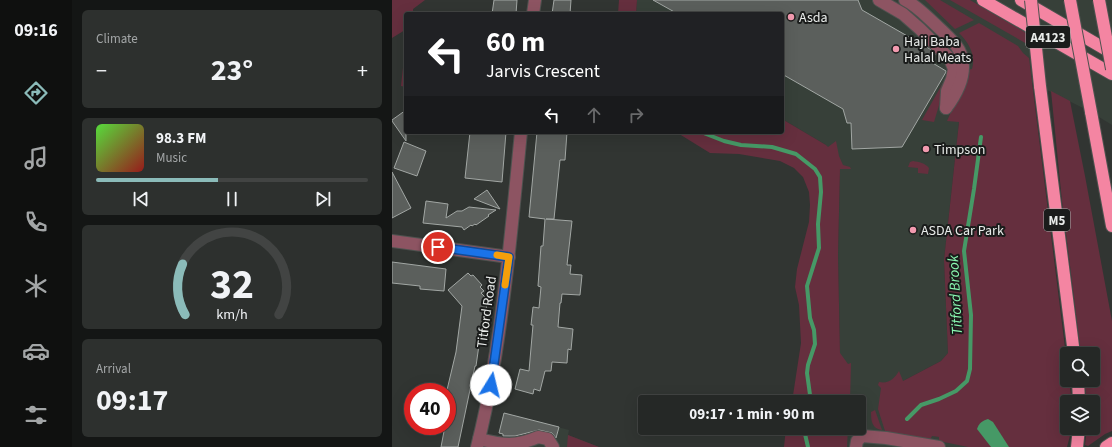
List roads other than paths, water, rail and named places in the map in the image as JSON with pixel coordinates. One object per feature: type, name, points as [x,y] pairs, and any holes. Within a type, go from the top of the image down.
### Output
[{"type":"highway","name":"A4123","points":[[983,0],[1112,74]]},
{"type":"highway","name":"A4123","points":[[1021,0],[1112,53]]},
{"type":"highway","name":"M5","points":[[1031,0],[1040,86],[1073,347]]},
{"type":"highway","points":[[1070,0],[1112,226]]},
{"type":"highway","points":[[1099,0],[1112,69]]},
{"type":"highway","points":[[1077,447],[1078,435]]},
{"type":"highway","points":[[1106,447],[1112,443]]},
{"type":"street","points":[[533,12],[535,0]]},
{"type":"street","points":[[879,0],[903,14],[950,59],[954,69],[947,91],[946,108],[956,92],[961,80],[963,69],[959,50],[953,42],[913,4],[904,0]]},
{"type":"street","points":[[884,0],[906,7],[942,43],[945,54]]},
{"type":"street","name":"Titford Road","points":[[478,443],[493,374],[509,257],[521,134]]},
{"type":"street","points":[[392,240],[509,257]]},
{"type":"street","points":[[856,447],[862,436],[865,442],[885,442],[939,447]]},
{"type":"street","points":[[478,443],[516,446],[538,437],[548,439],[553,447]]},
{"type":"waterway","points":[[706,134],[724,141],[741,145],[772,147],[796,154],[815,169],[820,177],[821,192],[818,224],[819,248],[807,286],[810,318],[814,330],[815,344],[807,373],[810,395]]},
{"type":"waterway","name":"Titford Brook","points":[[907,419],[921,405],[956,391],[967,381],[970,369],[971,315],[964,251],[981,137]]},
{"type":"waterway","points":[[805,435],[808,447]]},
{"type":"place","name":"Asda","points":[[791,17]]},
{"type":"place","name":"Haji Baba Halal Meats","points":[[896,49]]},
{"type":"place","name":"Timpson","points":[[926,149]]},
{"type":"place","name":"ASDA Car Park","points":[[913,230]]}]
